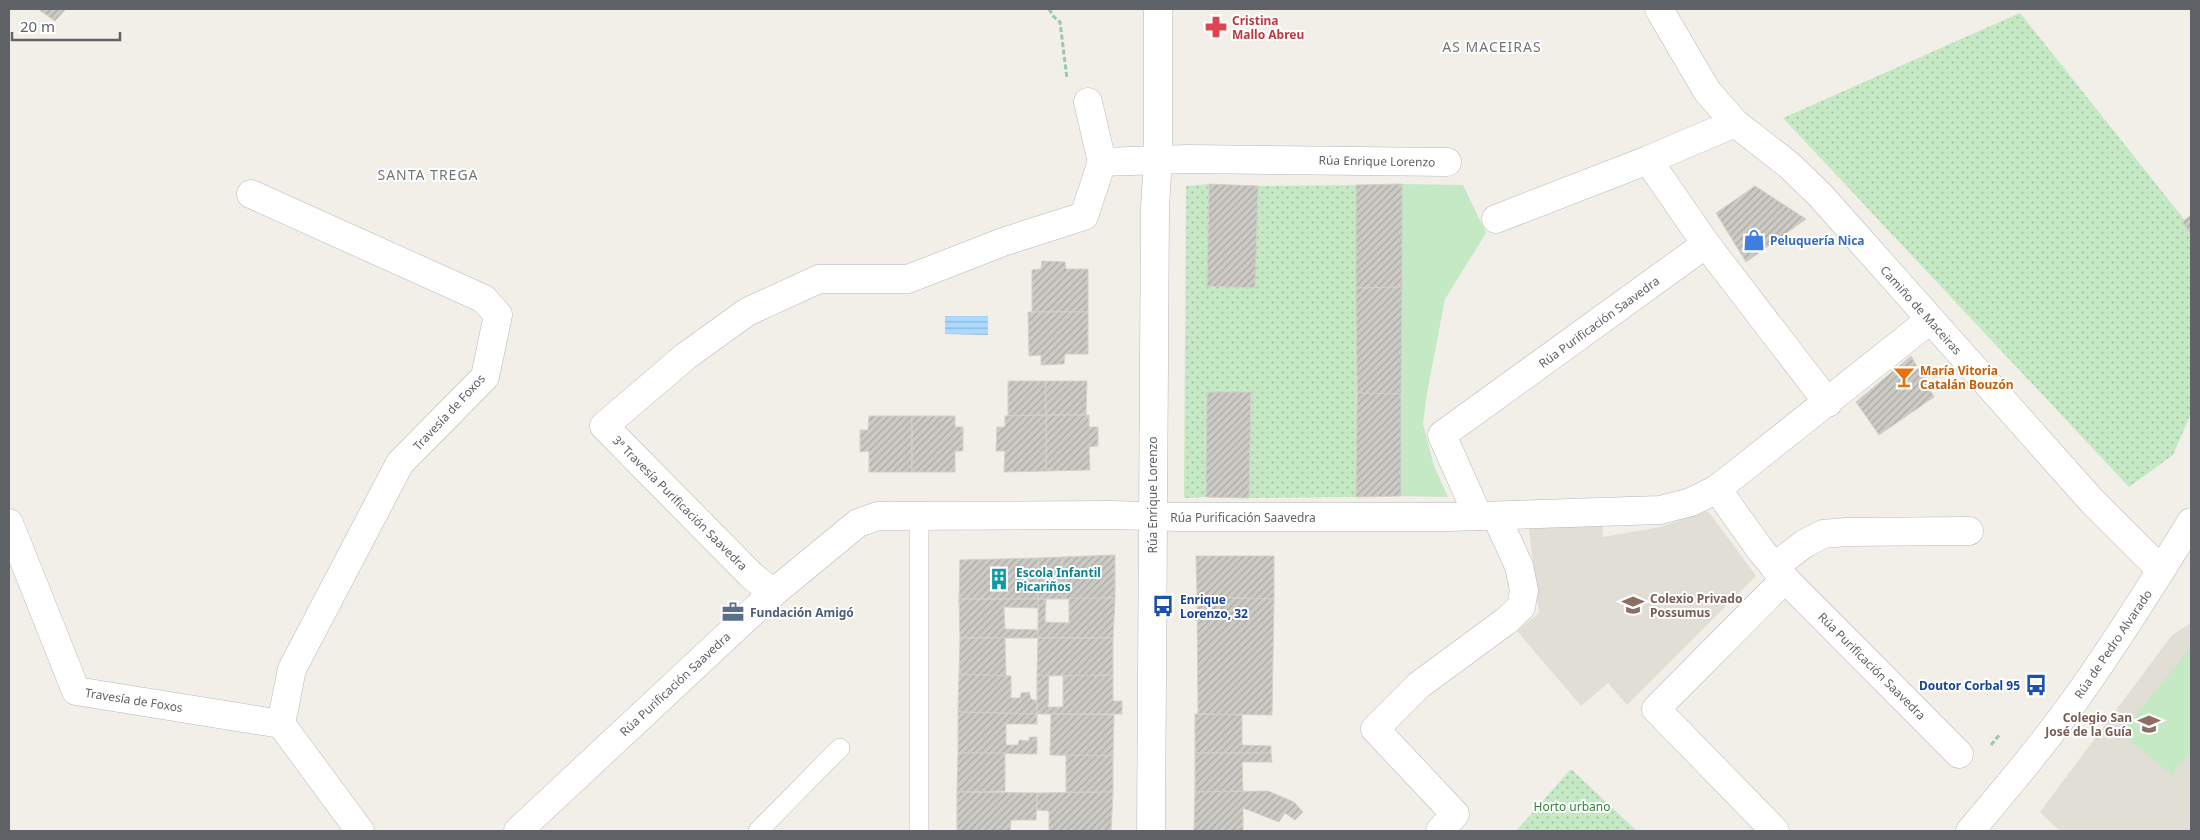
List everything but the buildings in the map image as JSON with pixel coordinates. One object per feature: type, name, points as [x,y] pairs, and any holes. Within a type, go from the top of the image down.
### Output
[{"type":"street","name":"Rúa Enrique Lorenzo","points":[[1151,831],[1152,515],[1155,207],[1158,159],[1158,9]]},
{"type":"street","name":"Camiño de Maceiras","points":[[1659,9],[1707,91],[1735,123],[1789,165],[1820,195],[2091,500],[2161,570]]},
{"type":"street","points":[[1088,102],[1102,162],[1158,159]]},
{"type":"street","points":[[1496,219],[1648,160],[1735,123]]},
{"type":"street","name":"Rúa Enrique Lorenzo","points":[[1158,159],[1448,162]]},
{"type":"street","points":[[1648,160],[1706,244],[1828,403]]},
{"type":"street","name":"3ª Travesía Purificación Saavedra","points":[[773,593],[752,576],[604,426],[686,356],[747,312],[819,279],[908,279],[1003,242],[1084,216],[1102,162]]},
{"type":"street","name":"Travesía de Foxos","points":[[9,523],[76,691],[281,724],[292,669],[400,463],[485,377],[498,315],[484,299],[251,194]]},
{"type":"street","name":"Rúa Purificación Saavedra","points":[[1487,516],[1442,435],[1706,244]]},
{"type":"street","name":"Rúa Purificación Saavedra","points":[[518,831],[773,593],[858,523],[878,516],[1487,516],[1660,510],[1691,502],[1717,489],[1828,403],[1930,320]]},
{"type":"street","name":"Rúa Purificación Saavedra","points":[[1717,489],[1780,573],[1959,754]]},
{"type":"street","points":[[1440,831],[1455,814],[1375,729],[1419,685],[1506,621],[1521,607],[1524,590],[1519,566],[1487,516]]},
{"type":"street","points":[[1775,831],[1656,709],[1804,544],[1823,534],[1846,532],[1969,531]]},
{"type":"street","name":"Rúa de Pedro Alvarado","points":[[1970,831],[2019,774],[2075,701],[2161,570],[2187,540]]},
{"type":"street","points":[[281,724],[360,831]]},
{"type":"lane","points":[[919,516],[919,831]]},
{"type":"lane","points":[[758,831],[840,748]]},
{"type":"path","points":[[1049,9],[1060,22],[1067,82],[1072,91],[1088,102]]},
{"type":"path","points":[[1991,746],[2000,734]]},
{"type":"shaded area","name":"Colexio Privado Possumus","points":[[1708,511],[1756,576],[1627,705],[1608,683],[1581,706],[1517,631],[1539,613],[1528,521],[1602,521],[1603,537],[1660,527]]},
{"type":"shaded area","name":"Colegio San José de la Guía","points":[[2191,623],[2191,831],[2060,831],[2040,812],[2172,635]]},
{"type":"green space","points":[[2020,13],[2191,228],[2191,413],[2173,455],[2129,487],[1783,118]]},
{"type":"green space","points":[[1209,184],[1207,286],[1254,288],[1258,186],[1356,185],[1356,497],[1249,498],[1251,392],[1207,392],[1206,497],[1184,498],[1186,186]]},
{"type":"green space","points":[[1402,184],[1463,185],[1486,233],[1445,299],[1427,393],[1423,424],[1434,466],[1448,497],[1401,496]]},
{"type":"green space","points":[[2191,647],[2191,751],[2172,775],[2121,733]]},
{"type":"green space","name":"Horto urbano","points":[[1571,769],[1637,831],[1516,831]]},
{"type":"water","points":[[945,316],[988,316],[988,335],[945,334]]},
{"type":"place","name":"Cristina Mallo Abreu","points":[[1216,27]]},
{"type":"place","name":"Peluquería Nica","points":[[1754,240]]},
{"type":"place","name":"María Vitoria Catalán Bouzón","points":[[1904,377]]},
{"type":"place","name":"Escola Infantil Picariños","points":[[999,579]]},
{"type":"place","name":"Colexio Privado Possumus","points":[[1633,605]]},
{"type":"place","name":"Enrique Lorenzo, 32","points":[[1163,606]]},
{"type":"place","name":"Fundación Amigó","points":[[733,612]]},
{"type":"place","name":"Doutor Corbal 95","points":[[2036,685]]},
{"type":"place","name":"Colegio San José de la Guía","points":[[2149,724]]},
{"type":"district","name":"AS MACEIRAS","points":[[1492,46]]},
{"type":"district","name":"SANTA TREGA","points":[[428,174]]}]
